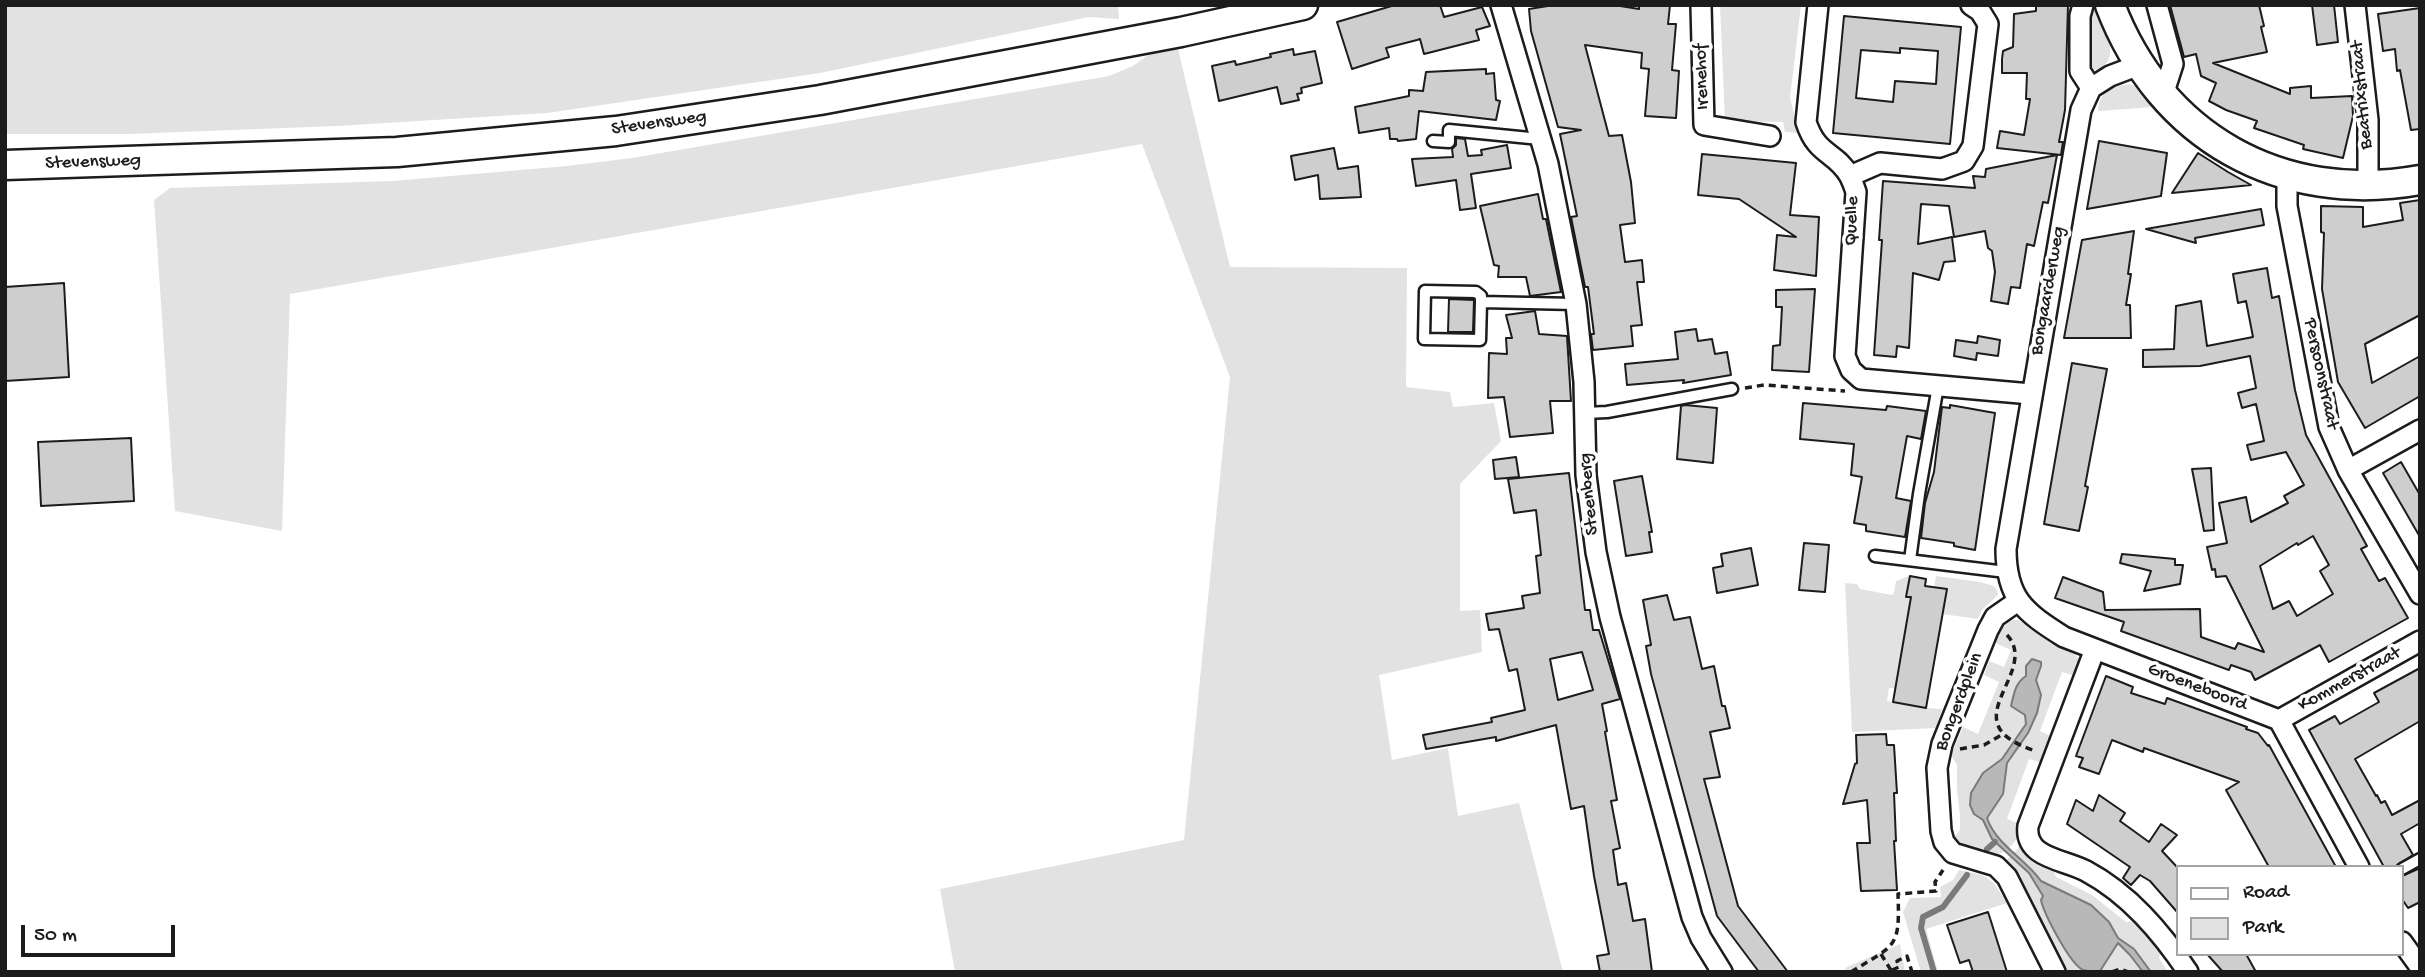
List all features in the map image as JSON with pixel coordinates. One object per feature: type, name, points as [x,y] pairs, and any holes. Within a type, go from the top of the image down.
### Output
[{"type":"street","name":"Stevensweg","points":[[5,165],[397,152],[616,131],[820,100],[1181,32],[1303,5]]},
{"type":"street","name":"Steenberg","points":[[1501,5],[1555,192],[1576,304],[1583,367],[1589,504],[1610,617],[1692,917],[1722,972]]},
{"type":"street","name":"Irenehof","points":[[1701,5],[1704,125],[1770,136]]},
{"type":"street","name":"Quelle","points":[[1818,5],[1806,122],[1811,138],[1850,176],[1856,192],[1845,356],[1856,375]]},
{"type":"street","points":[[1850,176],[1881,163],[1942,169],[1964,161],[1973,146],[1988,24],[1980,11],[1971,5]]},
{"type":"street","points":[[2083,5],[2080,16],[2080,71],[2091,88],[2110,76],[2139,65]]},
{"type":"street","points":[[2110,5],[2139,65],[2183,118],[2242,156],[2287,175],[2327,183],[2368,186],[2420,180]]},
{"type":"street","points":[[2157,5],[2173,64],[2163,95]]},
{"type":"street","name":"Beatrixstraat","points":[[2355,5],[2368,120],[2368,186]]},
{"type":"street","name":"Bongaarderweg","points":[[2006,549],[2081,110],[2091,88]]},
{"type":"street","name":"Persoonstraat","points":[[2287,175],[2287,206],[2329,427],[2348,470],[2420,594]]},
{"type":"street","points":[[1856,375],[2031,394]]},
{"type":"street","points":[[2348,470],[2420,429]]},
{"type":"street","name":"Groeneboord","points":[[2006,549],[2006,572],[2018,601],[2038,621],[2064,637],[2279,720]]},
{"type":"street","name":"Bongerdplein","points":[[1953,853],[1944,842],[1941,831],[1937,776],[1942,744],[1991,624],[1995,617],[2018,601]]},
{"type":"street","name":"Kommerstraat","points":[[2279,720],[2420,641]]},
{"type":"street","points":[[2095,649],[2028,826],[2027,837],[2035,850],[2090,873],[2125,898],[2161,935],[2176,956]]},
{"type":"street","points":[[2279,720],[2358,865]]},
{"type":"street","points":[[1953,853],[1996,866],[2007,877],[2055,972]]},
{"type":"street","points":[[2404,945],[2420,967]]},
{"type":"street","points":[[2176,956],[2188,972]]},
{"type":"lane","points":[[1433,141],[1449,142],[1449,130],[1540,139]]},
{"type":"lane","points":[[1425,291],[1476,292],[1481,296],[1481,302],[1480,340],[1424,339],[1425,291]]},
{"type":"lane","points":[[1481,302],[1576,304]]},
{"type":"lane","points":[[1910,560],[1938,386]]},
{"type":"lane","points":[[1585,412],[1606,412],[1732,390]]},
{"type":"lane","points":[[1875,556],[2006,572]]},
{"type":"lane","points":[[2404,868],[2420,859]]},
{"type":"path","points":[[1732,390],[1764,384],[1853,392],[1856,375]]},
{"type":"path","points":[[1991,624],[2010,638],[2015,653],[2014,667],[2005,684],[1997,725],[2003,734],[2021,745]]},
{"type":"path","points":[[1942,744],[1957,749],[1969,749],[1991,743],[2003,734]]},
{"type":"path","points":[[1851,972],[1881,954],[1894,942],[1898,933],[1898,894],[1936,891],[1936,882],[1953,853]]},
{"type":"path","points":[[1881,954],[1892,971],[1899,967],[1897,961],[1907,956],[1912,972]]},
{"type":"path","points":[[2112,972],[2120,969],[2128,972]]},
{"type":"green space","points":[[5,5],[1118,5],[1119,19],[1089,17],[820,73],[547,113],[337,126],[128,134],[5,134]]},
{"type":"green space","points":[[1720,5],[1801,5],[1790,98],[1799,133],[1785,132],[1783,122],[1725,121]]},
{"type":"green space","points":[[2088,5],[2095,5],[2099,13],[2110,44],[2110,54],[2107,62],[2100,68],[2088,71]]},
{"type":"green space","points":[[1178,49],[1230,267],[1407,268],[1406,387],[1450,392],[1453,407],[1494,403],[1501,441],[1460,484],[1460,611],[1480,610],[1482,652],[1379,675],[1392,760],[1448,748],[1458,816],[1519,803],[1563,972],[955,972],[940,889],[1184,840],[1230,377],[1142,144],[290,294],[282,531],[175,511],[154,200],[170,188],[393,181],[632,158],[1109,76],[1133,66],[1151,53]]},
{"type":"green space","points":[[2130,84],[2137,87],[2154,107],[2098,111],[2101,99],[2108,91]]},
{"type":"green space","points":[[1909,576],[1907,596],[1911,597],[1895,688],[1889,688],[1887,701],[1942,709],[1936,728],[1852,732],[1845,583],[1857,584],[1860,589],[1892,595],[1896,581]]},
{"type":"green space","points":[[1936,576],[1994,586],[1998,595],[1982,610],[1978,619],[1942,614],[1946,589],[1934,587]]},
{"type":"green space","points":[[2010,620],[2018,620],[2049,642],[2076,655],[2081,663],[2078,677],[2062,672],[2040,731],[2055,738],[2045,764],[2029,759],[2007,819],[2022,825],[2021,830],[2010,848],[1996,854],[1966,846],[1954,837],[1960,830],[1960,816],[1957,765],[1951,755],[1963,727],[1978,734],[1999,682],[1984,675],[1989,661],[2004,667],[2011,650],[1995,643],[2003,625]]},
{"type":"green space","points":[[2020,846],[2037,862],[2052,866],[2056,877],[2092,895],[2126,922],[2136,921],[2161,949],[2159,958],[2168,972],[2064,972],[2044,929],[2005,862]]},
{"type":"green space","points":[[1959,870],[1988,879],[2007,903],[1926,929],[1938,972],[1921,972],[1903,912],[1910,898],[1941,897],[1940,887],[1953,880]]},
{"type":"green space","points":[[1900,944],[1905,972],[1843,972],[1847,967]]},
{"type":"shaded area","points":[[2032,659],[2041,662],[2036,680],[2041,695],[2037,713],[2028,733],[2007,763],[2003,794],[1987,818],[1997,836],[2041,881],[2091,905],[2109,922],[2118,938],[2134,949],[2151,972],[2143,972],[2118,943],[2100,971],[2085,971],[2078,966],[2052,927],[2043,907],[2043,896],[2029,873],[1992,839],[1983,820],[1974,814],[1970,805],[1971,793],[1983,773],[2002,759],[2026,724],[2025,715],[2011,706],[2015,689],[2026,676],[2026,666]]},
{"type":"building","points":[[1395,5],[1440,5],[1444,17],[1482,7],[1490,26],[1476,30],[1479,40],[1424,54],[1420,39],[1386,48],[1389,57],[1352,69],[1337,22]]},
{"type":"building","points":[[1554,5],[1614,5],[1639,9],[1639,5],[1670,5],[1668,24],[1676,24],[1672,70],[1679,71],[1676,118],[1645,116],[1649,69],[1641,68],[1642,53],[1585,45],[1609,136],[1622,135],[1631,182],[1635,223],[1620,225],[1625,262],[1642,260],[1644,282],[1637,282],[1642,325],[1631,326],[1633,346],[1593,350],[1591,334],[1594,334],[1588,287],[1585,287],[1571,217],[1577,216],[1560,134],[1581,130],[1558,127],[1531,31],[1529,9]]},
{"type":"building","points":[[2036,5],[2068,5],[2065,110],[2059,142],[2063,142],[2061,155],[1997,148],[2000,131],[2024,135],[2030,99],[2026,99],[2027,73],[2002,73],[2002,59],[2003,51],[2013,47],[2014,14],[2036,11]]},
{"type":"building","points":[[2170,5],[2259,5],[2267,52],[2213,63],[2290,94],[2290,88],[2311,86],[2311,98],[2352,96],[2353,116],[2343,158],[2303,149],[2304,145],[2254,128],[2257,121],[2209,101],[2216,83],[2201,76],[2196,54],[2184,57]]},
{"type":"building","points":[[2312,5],[2334,5],[2338,42],[2317,45]]},
{"type":"building","points":[[2420,8],[2420,129],[2411,130],[2400,70],[2397,71],[2395,49],[2383,51],[2378,14]]},
{"type":"building","points":[[1844,16],[1961,27],[1950,144],[1833,133]],"holes":[[[1900,48],[1938,51],[1936,84],[1895,81],[1893,102],[1856,98],[1861,50],[1900,53]]]},
{"type":"building","points":[[1293,49],[1294,55],[1315,51],[1322,83],[1301,88],[1302,93],[1297,94],[1299,100],[1281,104],[1277,87],[1219,101],[1212,66],[1235,61],[1236,65]]},
{"type":"building","points":[[1486,69],[1486,74],[1494,73],[1496,100],[1500,101],[1496,120],[1419,111],[1416,139],[1390,139],[1389,128],[1359,133],[1355,107],[1409,96],[1409,90],[1423,91],[1426,72]]},
{"type":"building","points":[[1456,138],[1465,139],[1468,156],[1482,155],[1481,150],[1507,145],[1511,168],[1471,174],[1476,208],[1460,210],[1456,180],[1416,186],[1412,159],[1453,157],[1452,149],[1456,145]]},
{"type":"building","points":[[2099,141],[2167,153],[2161,196],[2087,209]]},
{"type":"building","points":[[1334,148],[1338,169],[1358,166],[1361,197],[1320,199],[1318,175],[1295,180],[1291,156]]},
{"type":"building","points":[[2198,153],[2228,172],[2251,185],[2172,193]]},
{"type":"building","points":[[1702,154],[1796,163],[1790,215],[1819,217],[1816,276],[1774,270],[1777,235],[1796,237],[1739,199],[1698,195]]},
{"type":"building","points":[[2057,155],[2048,203],[2043,202],[2034,246],[2027,244],[2020,288],[2011,287],[2008,304],[1991,301],[1995,272],[1985,231],[1954,237],[1949,206],[1921,204],[1918,244],[1952,237],[1955,261],[1944,262],[1939,280],[1913,273],[1909,348],[1897,346],[1896,357],[1874,355],[1883,181],[1975,188],[1973,176],[1985,177],[1986,169]]},
{"type":"building","points":[[1538,194],[1561,292],[1530,296],[1526,277],[1498,277],[1499,266],[1494,265],[1480,206]]},
{"type":"building","points":[[2420,200],[2420,315],[2365,344],[2372,383],[2420,356],[2420,396],[2365,428],[2338,382],[2322,289],[2324,233],[2321,232],[2321,206],[2363,207],[2363,227],[2403,220],[2400,203]]},
{"type":"building","points":[[2261,209],[2264,225],[2195,238],[2196,243],[2146,229]]},
{"type":"building","points":[[2134,231],[2126,305],[2130,305],[2131,338],[2064,338],[2082,240]]},
{"type":"building","points":[[2267,268],[2272,298],[2279,296],[2295,390],[2306,435],[2367,546],[2361,549],[2379,581],[2385,578],[2408,618],[2329,662],[2320,645],[2255,680],[2251,672],[2231,665],[2229,670],[2121,631],[2124,622],[2055,598],[2063,577],[2103,592],[2105,610],[2200,609],[2201,637],[2235,649],[2238,643],[2264,652],[2226,576],[2216,577],[2215,569],[2212,570],[2207,547],[2227,543],[2219,503],[2246,497],[2251,522],[2288,503],[2284,496],[2304,485],[2286,452],[2251,460],[2247,445],[2264,441],[2256,404],[2242,408],[2238,393],[2256,388],[2250,356],[2200,366],[2143,367],[2143,350],[2174,349],[2176,306],[2201,301],[2207,346],[2253,337],[2246,301],[2238,303],[2233,274]],"holes":[[[2313,536],[2329,565],[2320,571],[2333,594],[2297,616],[2289,601],[2273,609],[2260,566]]]},
{"type":"building","points":[[64,283],[69,377],[5,381],[5,287]]},
{"type":"building","points":[[1815,289],[1809,372],[1772,370],[1773,346],[1780,345],[1782,307],[1776,307],[1776,290]]},
{"type":"building","points":[[1449,299],[1474,300],[1473,332],[1448,332]]},
{"type":"building","points":[[1535,311],[1539,334],[1567,336],[1571,401],[1550,401],[1553,433],[1510,437],[1504,397],[1488,398],[1489,353],[1507,354],[1506,338],[1512,338],[1506,315]]},
{"type":"building","points":[[1696,329],[1698,341],[1712,339],[1715,354],[1727,352],[1731,375],[1683,383],[1684,380],[1627,385],[1625,364],[1678,359],[1675,332]]},
{"type":"building","points":[[1978,336],[2000,340],[1998,356],[1977,353],[1976,360],[1954,356],[1956,340],[1977,343]]},
{"type":"building","points":[[2072,363],[2107,369],[2079,531],[2044,524]]},
{"type":"building","points":[[1803,403],[1886,410],[1887,406],[1926,411],[1921,439],[1907,436],[1896,498],[1911,501],[1905,537],[1866,531],[1866,525],[1854,523],[1862,477],[1851,475],[1854,444],[1800,439]]},
{"type":"building","points":[[1950,405],[1995,413],[1975,550],[1954,546],[1954,543],[1921,538],[1925,503],[1934,472],[1942,407],[1950,408]]},
{"type":"building","points":[[1681,406],[1717,408],[1713,463],[1677,459]]},
{"type":"building","points":[[131,438],[134,501],[41,506],[38,442]]},
{"type":"building","points":[[1516,457],[1519,477],[1495,479],[1493,460]]},
{"type":"building","points":[[2401,462],[2420,495],[2420,537],[2383,473]]},
{"type":"building","points":[[2211,468],[2214,530],[2204,531],[2192,469]]},
{"type":"building","points":[[1569,473],[1585,610],[1590,610],[1593,630],[1599,630],[1620,699],[1602,704],[1617,800],[1611,801],[1620,848],[1613,850],[1618,885],[1626,883],[1633,921],[1645,919],[1652,972],[1600,972],[1597,956],[1609,954],[1584,806],[1571,809],[1556,725],[1496,741],[1496,737],[1426,749],[1423,735],[1492,722],[1491,718],[1525,710],[1517,669],[1509,671],[1499,629],[1489,630],[1486,614],[1524,608],[1522,596],[1540,593],[1536,556],[1541,555],[1536,510],[1514,513],[1508,479]],"holes":[[[1582,652],[1593,690],[1558,700],[1550,659]]]},
{"type":"building","points":[[1642,476],[1652,532],[1649,532],[1652,552],[1626,556],[1614,481]]},
{"type":"building","points":[[1804,543],[1829,545],[1825,592],[1799,590]]},
{"type":"building","points":[[1751,548],[1758,585],[1717,593],[1713,568],[1723,566],[1721,554]]},
{"type":"building","points":[[2122,554],[2175,559],[2175,565],[2183,565],[2180,584],[2144,591],[2151,571],[2120,563]]},
{"type":"building","points":[[1910,576],[1926,579],[1925,586],[1947,589],[1926,708],[1893,702],[1911,597],[1906,597]]},
{"type":"building","points":[[1667,595],[1674,620],[1690,617],[1702,669],[1714,666],[1722,706],[1725,706],[1730,728],[1710,732],[1720,777],[1704,779],[1738,906],[1788,972],[1759,972],[1717,916],[1651,674],[1646,646],[1651,645],[1643,600]]},
{"type":"building","points":[[2420,668],[2420,721],[2355,759],[2376,796],[2381,803],[2385,801],[2392,815],[2420,800],[2420,823],[2401,834],[2413,855],[2398,865],[2383,865],[2309,730],[2335,716],[2340,724],[2379,702],[2374,693]]},
{"type":"building","points":[[2106,676],[2133,687],[2131,693],[2165,704],[2167,698],[2247,727],[2246,729],[2258,733],[2269,745],[2335,865],[2268,865],[2226,790],[2239,782],[2144,748],[2143,752],[2112,740],[2099,774],[2079,767],[2083,758],[2076,756]]},
{"type":"building","points":[[1886,734],[1887,745],[1894,745],[1897,890],[1861,891],[1857,843],[1870,843],[1867,800],[1843,804],[1857,763],[1856,735]]},
{"type":"building","points":[[2099,795],[2125,813],[2120,821],[2149,842],[2161,824],[2177,835],[2162,851],[2176,866],[2176,911],[2150,881],[2140,875],[2131,885],[2123,878],[2130,867],[2067,824],[2076,800],[2093,811]]},
{"type":"building","points":[[2420,868],[2420,902],[2408,908],[2404,902],[2404,875]]},
{"type":"building","points":[[1988,912],[2007,972],[1973,972],[1969,960],[1960,963],[1947,925]]},
{"type":"building","points":[[2209,956],[2247,956],[2256,972],[2223,972]]},
{"type":"waterway","points":[[1987,849],[1995,842]]},
{"type":"waterway","points":[[1934,972],[1921,928],[1923,917],[1943,907],[1967,875]]}]
